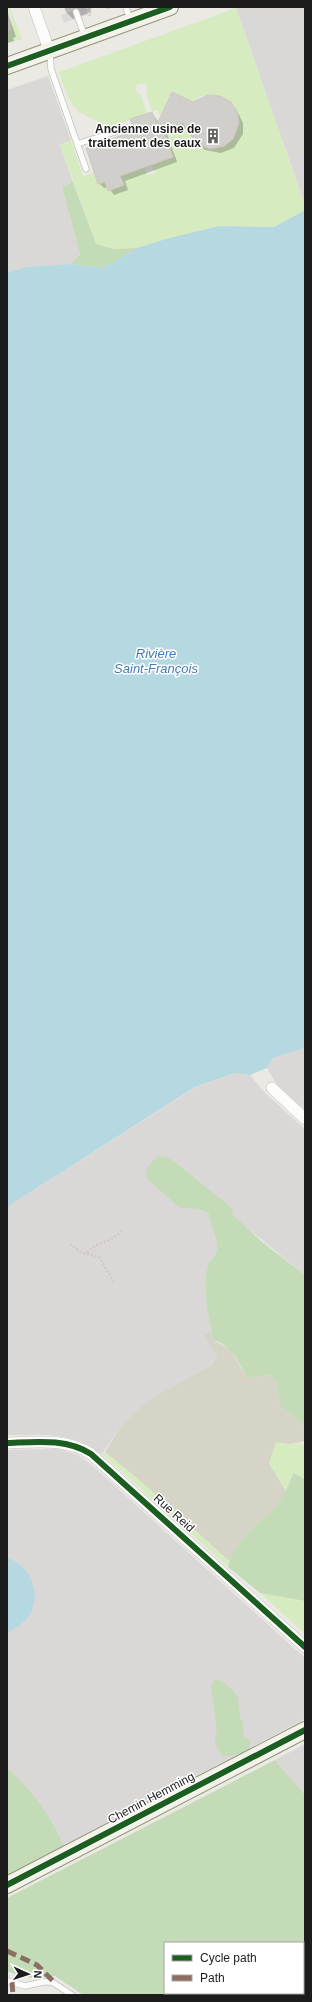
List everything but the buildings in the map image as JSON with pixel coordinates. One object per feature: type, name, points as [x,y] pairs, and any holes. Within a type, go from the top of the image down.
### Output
[{"type":"street","points":[[34,7],[50,50]]},
{"type":"street","points":[[7,66],[85,38],[128,14],[170,7]]},
{"type":"street","points":[[272,1088],[305,1119]]},
{"type":"street","name":"Rue Reid","points":[[7,1443],[58,1442],[73,1445],[85,1451],[149,1506],[305,1647]]},
{"type":"street","name":"Chemin Hemming","points":[[7,1885],[305,1730]]},
{"type":"lane","points":[[76,12],[85,38]]},
{"type":"lane","points":[[50,50],[51,69],[86,169]]},
{"type":"lane","points":[[77,144],[127,128]]},
{"type":"lane","points":[[7,1981],[25,1986],[43,1982],[52,1982],[72,1995]]},
{"type":"path","points":[[87,7],[90,16]]},
{"type":"path","points":[[87,1254],[94,1246],[111,1239],[122,1231]]},
{"type":"path","points":[[70,1244],[82,1253],[95,1256],[106,1266],[115,1284]]},
{"type":"path","points":[[94,1246],[95,1256]]},
{"type":"shaded area","points":[[83,7],[89,7],[92,13],[64,23],[61,15]]},
{"type":"shaded area","points":[[305,7],[305,205],[236,8]]},
{"type":"shaded area","points":[[48,76],[71,140],[60,145],[73,182],[62,187],[80,255],[70,264],[26,267],[7,272],[7,90]]},
{"type":"shaded area","points":[[305,1048],[305,1110],[277,1085],[267,1068],[273,1058]]},
{"type":"shaded area","points":[[235,1073],[250,1075],[264,1092],[305,1129],[305,1275],[246,1227],[210,1321],[211,1330],[203,1336],[217,1357],[212,1365],[188,1380],[119,1429],[102,1454],[80,1441],[68,1438],[51,1435],[7,1435],[7,1207],[196,1087]]},
{"type":"shaded area","points":[[211,1330],[213,1340],[230,1349],[247,1378],[271,1375],[276,1381],[280,1406],[305,1426],[305,1441],[290,1444],[269,1463],[286,1491],[276,1508],[261,1520],[238,1545],[229,1561],[145,1485],[105,1452],[119,1429],[139,1409],[153,1398],[212,1365],[217,1357],[203,1336]]},
{"type":"shaded area","points":[[58,1449],[78,1455],[93,1466],[305,1658],[305,1719],[7,1875],[7,1450]]},
{"type":"shaded area","points":[[305,1744],[305,1795],[275,1760]]},
{"type":"green space","points":[[7,7],[10,7],[22,39],[7,44],[7,32],[11,30],[12,20]]},
{"type":"green space","points":[[236,8],[305,205],[305,210],[274,227],[219,226],[137,248],[113,249],[96,244],[60,145],[71,140],[83,176],[94,173],[105,182],[108,191],[124,185],[120,176],[145,167],[147,175],[155,173],[152,165],[173,157],[160,122],[186,122],[189,133],[195,143],[202,147],[214,149],[224,146],[231,140],[239,123],[237,113],[232,105],[223,98],[213,95],[205,95],[200,97],[185,109],[189,100],[172,92],[168,112],[159,115],[157,110],[152,112],[146,93],[146,85],[140,83],[137,84],[136,91],[141,95],[147,113],[112,127],[82,113],[71,103],[59,72]]},
{"type":"green space","points":[[73,182],[96,244],[113,249],[137,248],[104,268],[70,264],[80,255],[62,187]]},
{"type":"green space","points":[[157,1156],[166,1157],[175,1162],[234,1210],[231,1213],[261,1241],[305,1275],[305,1426],[280,1406],[276,1381],[271,1375],[247,1378],[230,1350],[220,1342],[213,1340],[206,1294],[206,1275],[208,1266],[217,1250],[217,1245],[209,1214],[199,1209],[180,1208],[148,1180],[146,1169]]},
{"type":"green space","points":[[276,1442],[290,1444],[301,1443],[305,1448],[305,1479],[293,1473],[286,1491],[269,1463]]},
{"type":"green space","points":[[105,1452],[145,1485],[229,1561],[228,1567],[102,1454]]},
{"type":"green space","points":[[293,1473],[305,1479],[305,1601],[260,1593],[228,1567],[233,1553],[242,1540],[257,1523],[273,1510],[279,1502],[290,1482]]},
{"type":"green space","points":[[260,1593],[305,1601],[305,1634]]},
{"type":"green space","points":[[214,1680],[222,1681],[232,1689],[238,1697],[240,1718],[243,1722],[244,1737],[251,1740],[249,1749],[237,1755],[223,1756],[217,1748],[215,1740],[217,1730],[211,1687]]},
{"type":"green space","points":[[275,1760],[305,1795],[305,1995],[83,1995],[55,1976],[31,1978],[7,1971],[7,1898]]},
{"type":"green space","points":[[7,1768],[40,1804],[47,1814],[64,1847],[7,1875]]},
{"type":"water","name":"Rivière Saint-François","points":[[305,210],[305,1048],[273,1058],[267,1068],[250,1075],[235,1073],[195,1087],[7,1207],[7,272],[26,267],[70,264],[104,268],[137,248],[166,239],[219,226],[274,227]]},
{"type":"water","points":[[7,1558],[15,1561],[28,1573],[32,1581],[35,1599],[33,1608],[27,1619],[7,1633]]},
{"type":"marked path","points":[[7,1951],[37,1965],[56,1984]]},
{"type":"marked path","points":[[12,1982],[13,1995]]},
{"type":"cycle path","points":[[7,66],[170,7]]},
{"type":"cycle path","points":[[7,1443],[61,1443],[71,1445],[91,1454],[305,1647]]},
{"type":"cycle path","points":[[7,1885],[305,1730]]},
{"type":"place","name":"Ancienne usine de traitement des eaux","points":[[213,136]]}]
